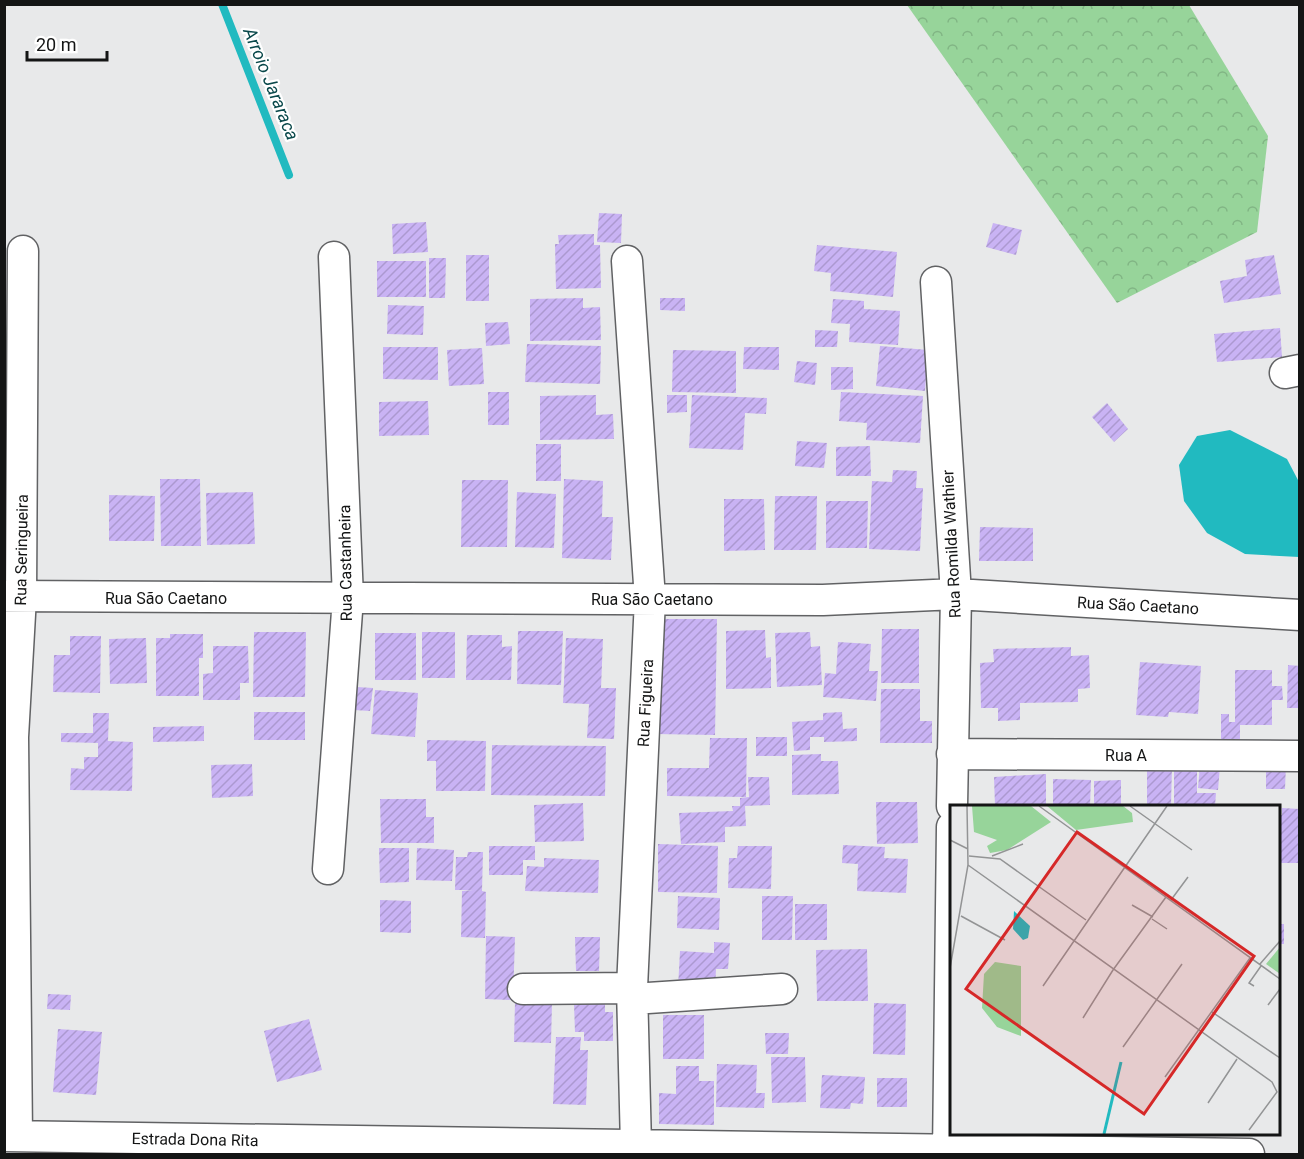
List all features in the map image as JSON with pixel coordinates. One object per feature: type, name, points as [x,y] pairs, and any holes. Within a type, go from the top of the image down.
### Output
[{"type":"street","name":"Rua Seringueira","points":[[11,1136],[9,737],[23,251]]},
{"type":"street","name":"Rua Castanheira","points":[[328,869],[348,598],[334,257]]},
{"type":"street","name":"Rua Figueira","points":[[627,261],[650,600],[632,994],[636,1146]]},
{"type":"street","name":"Rua Romilda Wathier","points":[[936,282],[956,594],[952,805]]},
{"type":"street","name":"Rua São Caetano","points":[[13,597],[823,600],[956,594],[1299,615]]},
{"type":"street","name":"Rua A","points":[[952,754],[1299,756]]},
{"type":"street","points":[[948,1153],[950,936]]},
{"type":"street","points":[[523,989],[632,994],[782,989]]},
{"type":"street","name":"Estrada Dona Rita","points":[[11,1136],[605,1150],[636,1146],[948,1153],[1249,1155]]},
{"type":"green space","points":[[907,5],[1189,5],[1268,136],[1257,232],[1117,303]]},
{"type":"water","points":[[1230,430],[1287,459],[1299,482],[1299,557],[1245,554],[1207,533],[1184,501],[1179,465],[1197,436]]},
{"type":"building","points":[[599,213],[622,214],[621,243],[597,242]]},
{"type":"building","points":[[426,222],[428,252],[393,254],[392,224]]},
{"type":"building","points":[[993,223],[1022,230],[1016,255],[986,247]]},
{"type":"building","points":[[594,234],[594,245],[600,245],[601,288],[556,289],[555,244],[559,244],[558,235]]},
{"type":"building","points":[[817,245],[897,252],[893,297],[830,291],[831,273],[814,271]]},
{"type":"building","points":[[466,255],[489,255],[489,301],[466,301]]},
{"type":"building","points":[[1274,255],[1281,294],[1224,303],[1220,281],[1247,276],[1245,260]]},
{"type":"building","points":[[429,258],[446,258],[445,298],[429,298]]},
{"type":"building","points":[[377,261],[426,261],[426,297],[377,297]]},
{"type":"building","points":[[583,298],[583,308],[600,307],[601,340],[530,341],[530,299]]},
{"type":"building","points":[[660,298],[685,298],[685,311],[660,310]]},
{"type":"building","points":[[833,299],[864,301],[864,309],[900,311],[898,345],[849,342],[850,324],[831,323]]},
{"type":"building","points":[[388,305],[424,306],[423,335],[387,334]]},
{"type":"building","points":[[508,322],[510,344],[486,346],[485,323]]},
{"type":"building","points":[[1280,328],[1282,357],[1217,362],[1214,334]]},
{"type":"building","points":[[815,330],[838,331],[837,347],[815,347]]},
{"type":"building","points":[[527,344],[601,346],[600,384],[525,382]]},
{"type":"building","points":[[880,346],[928,350],[925,391],[876,386]]},
{"type":"building","points":[[383,347],[438,347],[438,380],[383,379]]},
{"type":"building","points":[[744,347],[779,347],[779,370],[743,369]]},
{"type":"building","points":[[482,348],[484,384],[449,386],[447,350]]},
{"type":"building","points":[[673,350],[736,351],[736,393],[672,392]]},
{"type":"building","points":[[797,361],[817,363],[815,385],[794,382]]},
{"type":"building","points":[[831,367],[853,367],[853,389],[831,390]]},
{"type":"building","points":[[488,392],[509,392],[509,425],[488,425]]},
{"type":"building","points":[[841,392],[923,396],[920,443],[866,440],[867,423],[839,421]]},
{"type":"building","points":[[596,395],[596,415],[613,414],[614,439],[540,440],[540,396]]},
{"type":"building","points":[[667,395],[687,395],[687,412],[667,413]]},
{"type":"building","points":[[692,395],[767,398],[766,414],[745,413],[743,450],[689,448]]},
{"type":"building","points":[[428,401],[429,435],[379,436],[379,402]]},
{"type":"building","points":[[1107,403],[1128,429],[1114,442],[1092,417]]},
{"type":"building","points":[[797,441],[827,443],[824,468],[795,466]]},
{"type":"building","points":[[536,444],[561,444],[561,481],[536,481]]},
{"type":"building","points":[[870,446],[871,476],[836,476],[836,447]]},
{"type":"building","points":[[893,470],[917,471],[916,488],[923,488],[920,551],[869,549],[872,481],[892,482]]},
{"type":"building","points":[[160,479],[200,479],[201,546],[161,546]]},
{"type":"building","points":[[564,479],[603,481],[602,517],[613,517],[611,560],[562,558]]},
{"type":"building","points":[[462,480],[508,480],[507,547],[461,547]]},
{"type":"building","points":[[253,492],[255,544],[207,545],[206,493]]},
{"type":"building","points":[[517,492],[556,494],[554,548],[515,547]]},
{"type":"building","points":[[109,495],[155,496],[154,541],[109,541]]},
{"type":"building","points":[[775,496],[817,496],[816,550],[774,550]]},
{"type":"building","points":[[724,499],[764,499],[765,550],[724,551]]},
{"type":"building","points":[[826,501],[868,501],[867,548],[826,548]]},
{"type":"building","points":[[980,527],[1033,528],[1033,561],[979,561]]},
{"type":"building","points":[[657,619],[717,619],[715,735],[654,734]]},
{"type":"building","points":[[882,629],[919,629],[919,683],[881,683]]},
{"type":"building","points":[[765,630],[766,658],[771,657],[771,688],[726,689],[726,631]]},
{"type":"building","points":[[518,631],[563,631],[561,685],[517,684]]},
{"type":"building","points":[[254,632],[306,632],[305,697],[253,697]]},
{"type":"building","points":[[422,632],[455,632],[455,678],[422,678]]},
{"type":"building","points":[[810,632],[811,647],[820,646],[822,685],[777,687],[775,633]]},
{"type":"building","points":[[375,633],[416,633],[416,680],[375,680]]},
{"type":"building","points":[[170,634],[203,634],[203,658],[199,658],[199,696],[156,696],[156,638],[170,638]]},
{"type":"building","points":[[467,635],[502,635],[502,647],[512,646],[511,680],[466,680]]},
{"type":"building","points":[[70,636],[101,636],[100,693],[53,692],[54,655],[70,655]]},
{"type":"building","points":[[146,638],[147,683],[110,684],[109,639]]},
{"type":"building","points":[[566,638],[603,639],[601,688],[616,688],[614,739],[587,738],[589,704],[563,703]]},
{"type":"building","points":[[838,642],[871,644],[869,671],[878,671],[876,701],[823,697],[825,673],[836,674]]},
{"type":"building","points":[[213,646],[248,646],[249,683],[240,683],[240,700],[203,700],[203,674],[213,673]]},
{"type":"building","points":[[1071,647],[1071,656],[1089,655],[1090,688],[1078,689],[1078,702],[1020,703],[1020,720],[998,721],[998,708],[981,708],[980,663],[994,662],[993,649]]},
{"type":"building","points":[[1140,662],[1201,666],[1198,714],[1169,712],[1168,717],[1136,715]]},
{"type":"building","points":[[1288,665],[1300,666],[1300,708],[1287,708]]},
{"type":"building","points":[[1235,670],[1272,670],[1272,686],[1282,686],[1283,700],[1272,700],[1272,725],[1240,725],[1240,739],[1221,739],[1221,714],[1229,714],[1229,722],[1235,722]]},
{"type":"building","points":[[357,687],[373,688],[370,711],[354,710]]},
{"type":"building","points":[[881,689],[920,689],[920,721],[932,721],[932,743],[880,743]]},
{"type":"building","points":[[375,690],[418,693],[415,737],[371,734]]},
{"type":"building","points":[[254,712],[305,712],[305,740],[254,740]]},
{"type":"building","points":[[842,712],[843,729],[857,728],[857,741],[824,742],[824,737],[810,737],[810,750],[794,751],[792,722],[823,720],[823,713]]},
{"type":"building","points":[[93,713],[109,713],[108,741],[133,742],[132,791],[70,790],[71,768],[84,769],[84,757],[98,757],[98,743],[61,742],[61,733],[93,733]]},
{"type":"building","points":[[204,726],[204,741],[153,742],[153,727]]},
{"type":"building","points":[[756,737],[787,737],[787,756],[756,756]]},
{"type":"building","points":[[710,738],[747,738],[746,797],[667,796],[667,768],[709,768]]},
{"type":"building","points":[[427,740],[486,741],[485,791],[436,791],[436,761],[427,761]]},
{"type":"building","points":[[492,745],[606,746],[605,796],[491,795]]},
{"type":"building","points":[[821,754],[821,761],[838,761],[839,794],[792,795],[792,755]]},
{"type":"building","points":[[252,764],[253,796],[212,798],[211,765]]},
{"type":"building","points":[[1266,764],[1286,764],[1285,789],[1266,789]]},
{"type":"building","points":[[1147,765],[1172,765],[1171,805],[1147,805]]},
{"type":"building","points":[[1200,765],[1220,766],[1218,790],[1198,788]]},
{"type":"building","points":[[1174,767],[1197,768],[1197,793],[1216,793],[1215,805],[1174,805]]},
{"type":"building","points":[[1046,774],[1046,805],[995,805],[994,777]]},
{"type":"building","points":[[748,777],[769,777],[770,805],[745,806],[746,826],[725,827],[725,842],[681,844],[679,813],[733,811],[732,806],[740,806],[740,798],[749,797]]},
{"type":"building","points":[[1053,779],[1091,780],[1090,805],[1053,805]]},
{"type":"building","points":[[1121,780],[1121,805],[1094,805],[1094,781]]},
{"type":"building","points":[[380,799],[426,799],[426,817],[434,817],[434,843],[381,843]]},
{"type":"building","points":[[876,802],[917,802],[918,843],[877,844]]},
{"type":"building","points":[[583,803],[584,841],[535,842],[534,805]]},
{"type":"building","points":[[1282,808],[1300,809],[1300,863],[1280,863],[1280,815],[1282,815]]},
{"type":"building","points":[[658,844],[718,846],[717,893],[658,892]]},
{"type":"building","points":[[843,845],[885,847],[884,858],[908,859],[906,893],[857,891],[858,864],[842,863]]},
{"type":"building","points":[[489,846],[535,846],[535,860],[523,860],[523,875],[489,875]]},
{"type":"building","points":[[738,846],[772,846],[771,889],[728,888],[729,858],[737,858]]},
{"type":"building","points":[[379,848],[409,848],[409,882],[380,883]]},
{"type":"building","points":[[417,848],[454,850],[452,881],[416,880]]},
{"type":"building","points":[[468,852],[483,852],[482,891],[486,892],[485,938],[461,937],[462,891],[473,890],[455,890],[456,857],[467,857]]},
{"type":"building","points":[[544,858],[599,860],[598,893],[525,891],[527,866],[544,867]]},
{"type":"building","points":[[678,896],[720,898],[719,930],[677,928]]},
{"type":"building","points":[[762,896],[793,896],[792,940],[762,940]]},
{"type":"building","points":[[380,900],[411,901],[411,933],[380,932]]},
{"type":"building","points":[[795,904],[827,904],[827,940],[795,940]]},
{"type":"building","points":[[1280,924],[1284,924],[1284,944],[1280,944]]},
{"type":"building","points":[[486,936],[515,937],[513,1000],[485,999]]},
{"type":"building","points":[[575,937],[600,937],[599,971],[576,971]]},
{"type":"building","points":[[714,942],[730,943],[728,969],[716,969],[715,990],[678,988],[680,951],[714,953]]},
{"type":"building","points":[[867,949],[868,1001],[817,1001],[816,950]]},
{"type":"building","points":[[48,994],[71,995],[70,1010],[47,1009]]},
{"type":"building","points":[[515,1002],[552,1003],[551,1043],[514,1042]]},
{"type":"building","points":[[874,1003],[906,1004],[905,1055],[873,1054]]},
{"type":"building","points":[[574,1004],[605,1004],[605,1012],[613,1012],[613,1041],[584,1041],[584,1032],[575,1032]]},
{"type":"building","points":[[663,1015],[704,1015],[704,1059],[663,1059]]},
{"type":"building","points":[[309,1019],[322,1070],[277,1082],[264,1031]]},
{"type":"building","points":[[58,1029],[102,1032],[96,1095],[53,1092]]},
{"type":"building","points":[[765,1033],[789,1033],[788,1054],[766,1054]]},
{"type":"building","points":[[556,1037],[581,1037],[580,1050],[588,1050],[586,1105],[553,1104]]},
{"type":"building","points":[[771,1057],[805,1057],[806,1102],[772,1103]]},
{"type":"building","points":[[717,1064],[757,1065],[756,1093],[765,1093],[764,1108],[716,1107]]},
{"type":"building","points":[[676,1066],[699,1066],[699,1081],[714,1081],[714,1125],[659,1124],[659,1093],[676,1094]]},
{"type":"building","points":[[822,1075],[865,1077],[863,1104],[851,1103],[850,1109],[820,1108]]},
{"type":"building","points":[[877,1078],[907,1078],[907,1107],[877,1107]]},
{"type":"waterway","name":"Arroio Jararaca","points":[[222,4],[289,175]]}]
